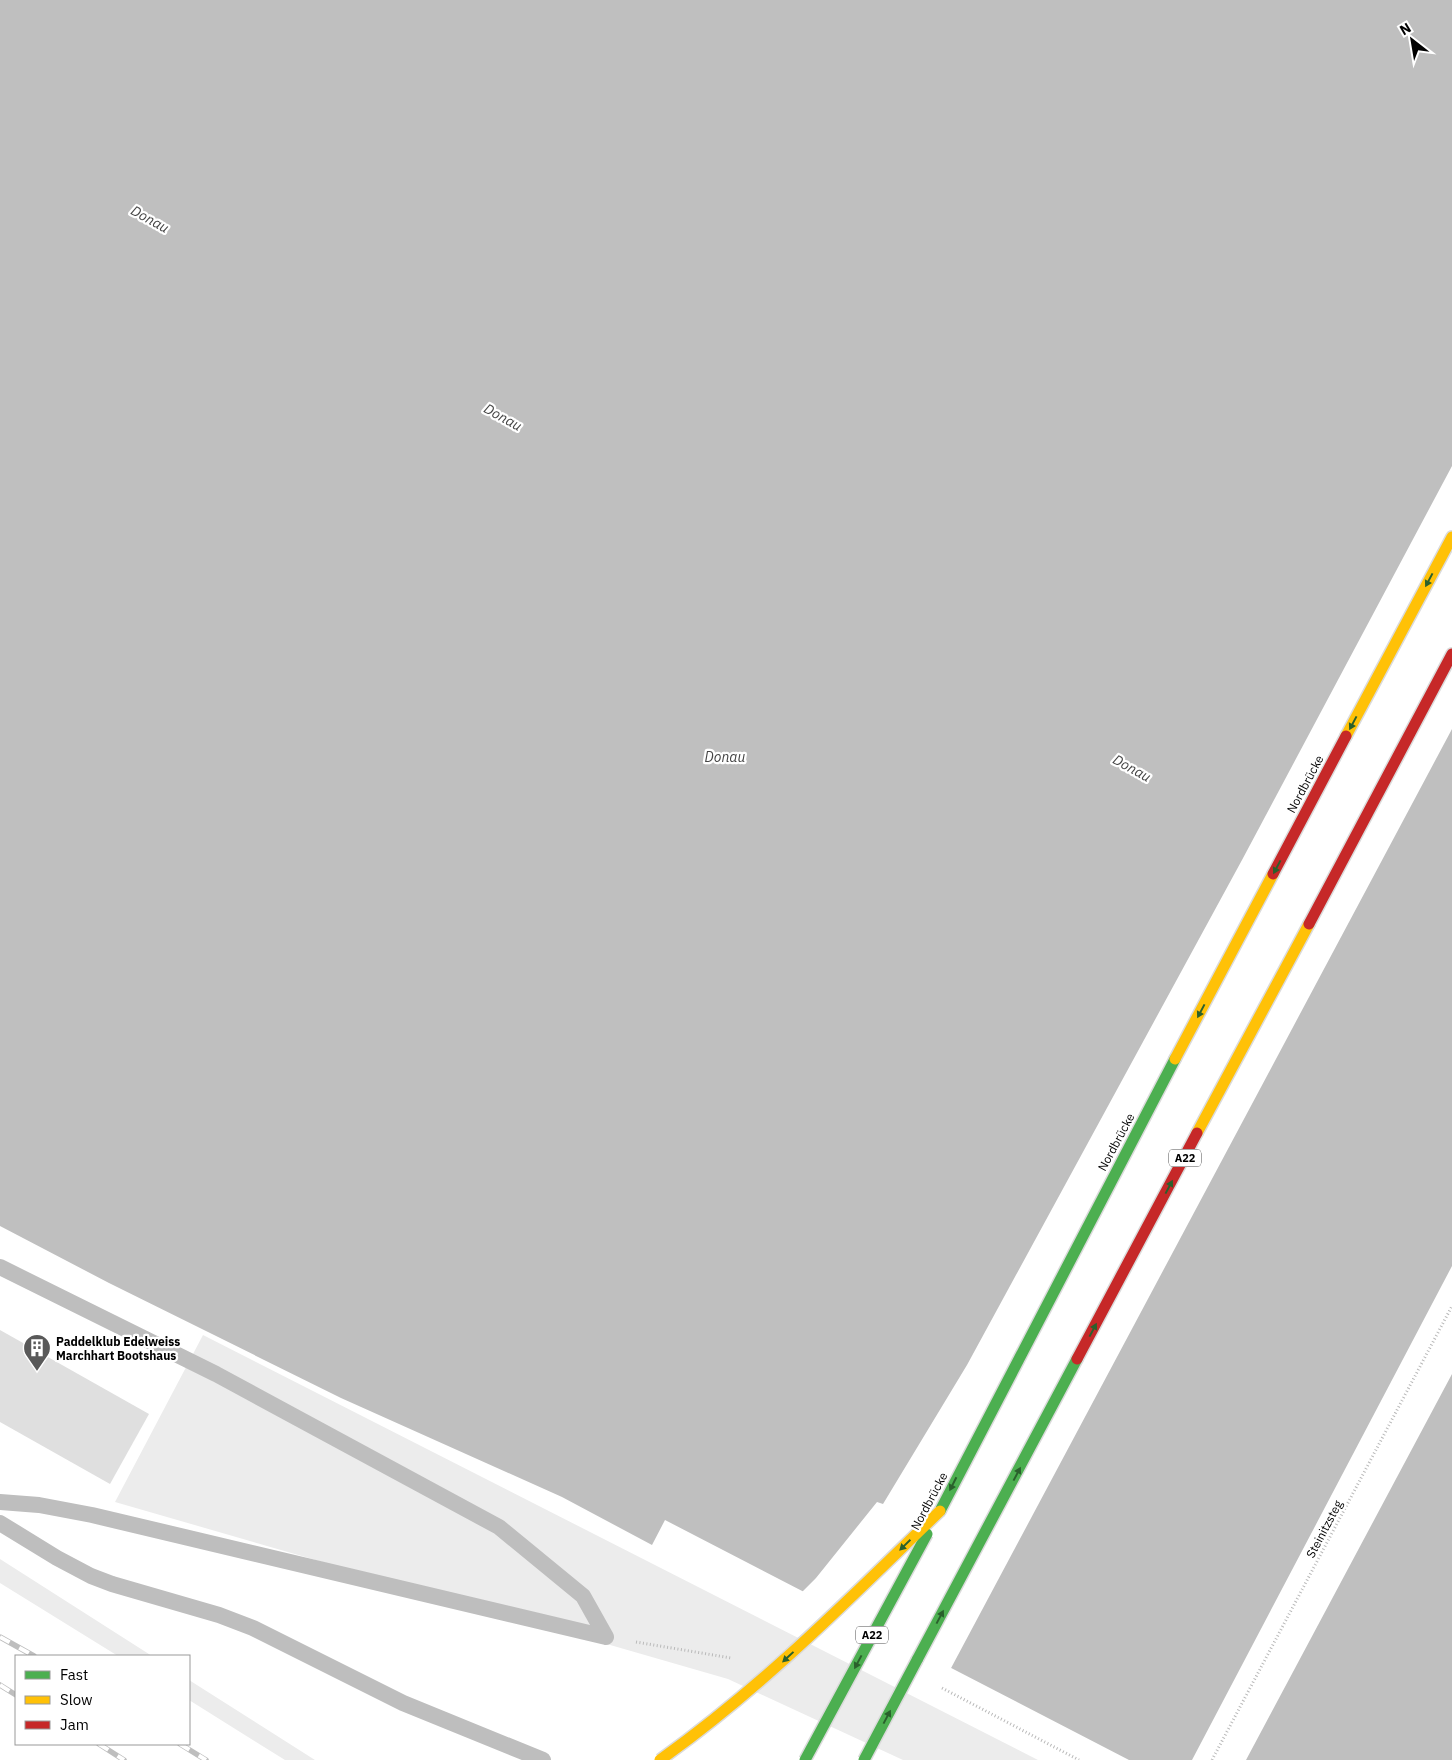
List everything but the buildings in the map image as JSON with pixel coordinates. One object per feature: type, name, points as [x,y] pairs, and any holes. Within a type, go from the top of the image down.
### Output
[{"type":"highway","name":"Nordbrücke","points":[[805,1760],[940,1511],[1106,1190],[1452,537]]},
{"type":"highway","name":"A22","points":[[864,1760],[1452,654]]},
{"type":"highway","points":[[660,1760],[704,1730],[752,1690],[940,1511]]},
{"type":"lane","points":[[0,1266],[216,1374],[499,1527],[583,1596],[606,1637],[92,1515],[39,1505],[0,1502]]},
{"type":"lane","points":[[0,1523],[57,1558],[91,1576],[112,1584],[219,1615],[253,1628],[403,1703],[542,1760]]},
{"type":"path","name":"Steinitzsteg","points":[[1212,1760],[1452,1306]]},
{"type":"shaded area","points":[[203,1335],[1038,1760],[903,1760],[728,1679],[115,1502]]},
{"type":"shaded area","points":[[0,1559],[150,1655],[116,1655],[0,1583]]},
{"type":"shaded area","points":[[190,1681],[315,1760],[285,1760],[190,1701]]},
{"type":"water","name":"Donau","points":[[0,0],[1452,0],[1452,1760],[1129,1760],[665,1520],[652,1545],[562,1497],[341,1398],[109,1283],[0,1226]]},
{"type":"pier","points":[[1452,466],[1452,729],[950,1670],[801,1593],[816,1578],[877,1502],[883,1504],[967,1365],[1242,860]]},
{"type":"pier","points":[[1452,1266],[1452,1374],[1246,1760],[1192,1760]]},
{"type":"railway","points":[[0,1637],[32,1655]]},
{"type":"railway","points":[[0,1685],[15,1694]]},
{"type":"railway","points":[[101,1745],[124,1760]]},
{"type":"railway","points":[[182,1745],[206,1760]]},
{"type":"traffic: fast","points":[[940,1511],[1175,1059]]},
{"type":"traffic: fast","points":[[917,1660],[1077,1359]]},
{"type":"traffic: fast","points":[[805,1760],[927,1534]]},
{"type":"traffic: fast","points":[[864,1760],[917,1660]]},
{"type":"traffic: slow","points":[[1346,736],[1452,537]]},
{"type":"traffic: slow","points":[[1175,1059],[1273,874]]},
{"type":"traffic: slow","points":[[1197,1133],[1309,924]]},
{"type":"traffic: slow","points":[[660,1760],[735,1702],[805,1641],[940,1511]]},
{"type":"traffic: jam","points":[[1309,924],[1452,654]]},
{"type":"traffic: jam","points":[[1273,874],[1346,736]]},
{"type":"traffic: jam","points":[[1077,1359],[1197,1133]]},
{"type":"place","name":"Paddelklub Edelweiss Marchhart Bootshaus","points":[[37,1372]]}]
